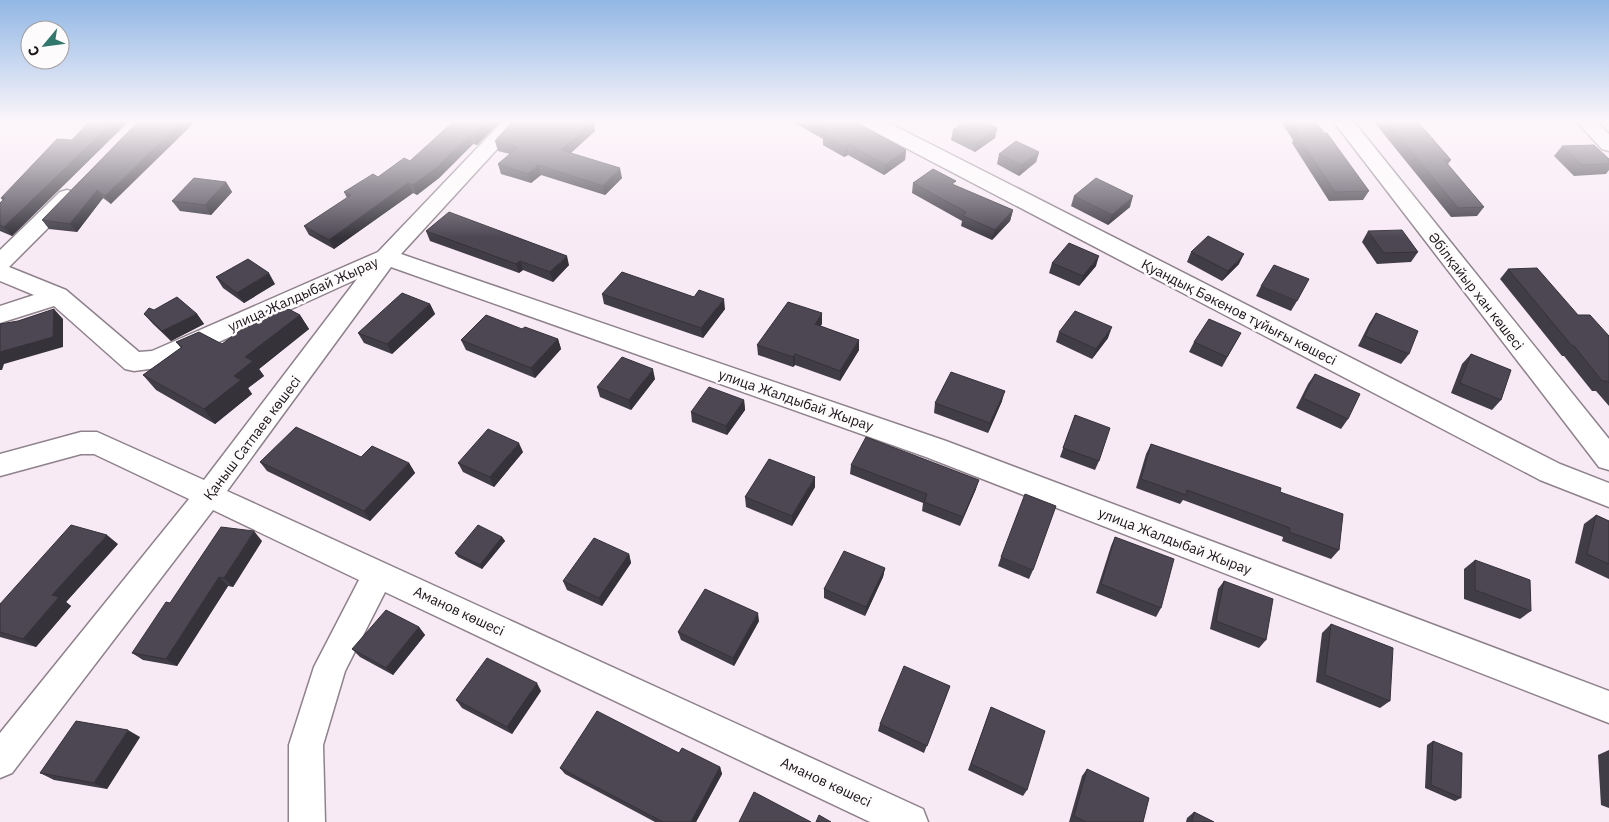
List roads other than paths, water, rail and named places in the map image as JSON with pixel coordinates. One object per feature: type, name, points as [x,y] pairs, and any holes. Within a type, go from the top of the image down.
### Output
[{"type":"street","name":"Қаныш Сатпаев көшесі","points":[[0,762],[210,494],[386,257],[477,160]]},
{"type":"street","name":"Қуандық Бәкенов тұйығы көшесі","points":[[945,160],[1550,472],[1609,495]]},
{"type":"street","name":"Әбілқайыр хан көшесі","points":[[1373,160],[1609,459]]},
{"type":"street","points":[[0,263],[78,186]]},
{"type":"street","name":"улица Жалдыбай Жырау","points":[[0,272],[58,296],[134,362],[155,360],[386,257],[936,449],[1609,707]]},
{"type":"street","points":[[0,315],[58,296]]},
{"type":"street","name":"Аманов көшесі","points":[[0,465],[81,443],[96,443],[210,494],[910,822]]},
{"type":"street","points":[[307,822],[306,745],[330,667],[378,574]]}]
